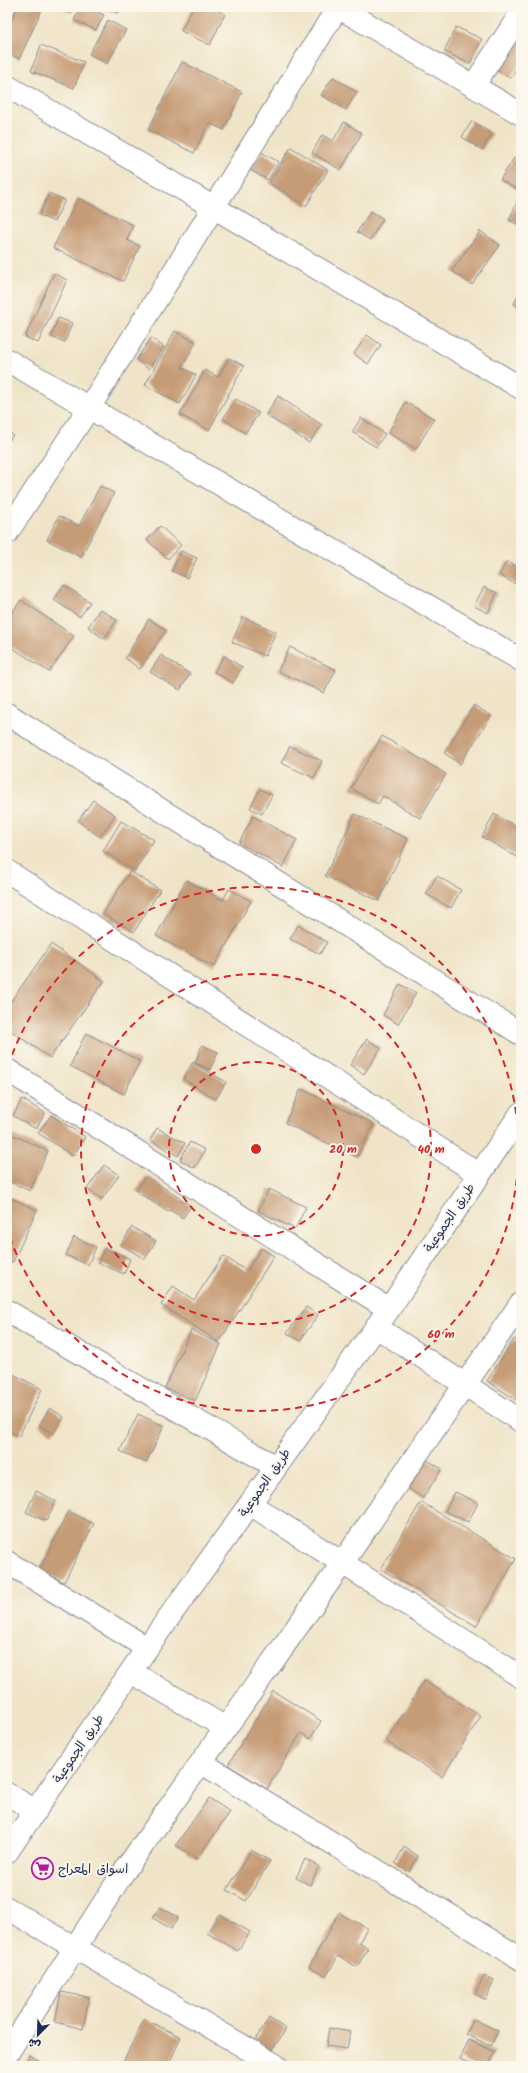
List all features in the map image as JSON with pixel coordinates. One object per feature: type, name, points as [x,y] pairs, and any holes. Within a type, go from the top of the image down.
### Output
[{"type":"street","points":[[7,533],[89,408],[338,7],[474,85],[521,114]]},
{"type":"street","points":[[474,85],[521,13]]},
{"type":"street","points":[[7,86],[521,388]]},
{"type":"street","points":[[7,360],[521,660]]},
{"type":"street","points":[[7,714],[521,1034]]},
{"type":"street","points":[[7,871],[480,1174]]},
{"type":"street","points":[[7,1070],[389,1309]]},
{"type":"street","name":"طريق الجموعية","points":[[7,1852],[131,1672],[389,1309],[480,1174],[519,1120]]},
{"type":"street","points":[[7,2054],[123,1873],[343,1562],[463,1385],[521,1303]]},
{"type":"street","points":[[7,1311],[276,1467]]},
{"type":"street","points":[[376,1327],[463,1385],[521,1421]]},
{"type":"street","points":[[250,1504],[521,1677]]},
{"type":"street","points":[[7,1562],[148,1648]]},
{"type":"street","points":[[131,1672],[226,1728]]},
{"type":"street","points":[[202,1763],[521,1959]]},
{"type":"street","points":[[7,1794],[36,1811]]},
{"type":"street","points":[[7,1908],[277,2066]]},
{"type":"building","points":[[17,7],[43,7],[19,59],[7,53],[7,25],[9,26]]},
{"type":"building","points":[[58,7],[74,7],[71,13]]},
{"type":"building","points":[[81,7],[88,7],[104,15],[96,30],[74,20]]},
{"type":"building","points":[[107,7],[121,7],[118,13],[106,9]]},
{"type":"building","points":[[193,7],[211,7],[225,14],[210,45],[181,31]]},
{"type":"building","points":[[108,20],[126,30],[107,64],[89,54]]},
{"type":"building","points":[[521,21],[521,60],[511,78],[495,69]]},
{"type":"building","points":[[456,27],[482,39],[470,64],[444,51]]},
{"type":"building","points":[[41,45],[84,62],[74,88],[31,71]]},
{"type":"building","points":[[182,62],[242,92],[224,130],[209,123],[194,153],[148,130]]},
{"type":"building","points":[[333,77],[357,92],[346,110],[321,95]]},
{"type":"building","points":[[472,121],[492,134],[482,150],[462,137]]},
{"type":"building","points":[[344,122],[362,133],[341,170],[312,153],[322,135],[333,141]]},
{"type":"building","points":[[7,145],[13,149],[7,159]]},
{"type":"building","points":[[291,147],[328,170],[306,206],[269,183]]},
{"type":"building","points":[[261,152],[279,162],[268,180],[250,170]]},
{"type":"building","points":[[514,158],[521,163],[521,181],[516,189],[500,180]]},
{"type":"building","points":[[49,193],[65,200],[54,222],[39,215]]},
{"type":"building","points":[[521,194],[521,226],[509,220]]},
{"type":"building","points":[[78,198],[133,225],[127,240],[140,246],[123,281],[53,248]]},
{"type":"building","points":[[371,211],[383,219],[370,240],[357,232]]},
{"type":"building","points":[[480,231],[500,245],[472,285],[452,271]]},
{"type":"building","points":[[54,273],[67,280],[38,343],[25,337]]},
{"type":"building","points":[[521,289],[521,307],[514,304]]},
{"type":"building","points":[[58,318],[72,323],[65,342],[51,337]]},
{"type":"building","points":[[175,331],[196,342],[182,367],[196,375],[180,404],[145,385]]},
{"type":"building","points":[[367,335],[381,345],[368,364],[354,354]]},
{"type":"building","points":[[151,338],[164,347],[149,369],[136,360]]},
{"type":"building","points":[[229,358],[244,366],[209,430],[180,415],[205,370],[218,377]]},
{"type":"building","points":[[278,396],[322,425],[309,443],[266,415]]},
{"type":"building","points":[[236,399],[259,413],[245,433],[223,419]]},
{"type":"building","points":[[406,402],[434,419],[416,449],[388,433]]},
{"type":"building","points":[[361,418],[385,434],[376,447],[352,432]]},
{"type":"building","points":[[7,431],[13,435],[7,444]]},
{"type":"building","points":[[100,486],[114,493],[81,557],[47,540],[59,516],[79,526]]},
{"type":"building","points":[[160,526],[181,545],[168,559],[147,540]]},
{"type":"building","points":[[181,551],[197,558],[187,578],[172,571]]},
{"type":"building","points":[[507,561],[521,569],[521,587],[499,575]]},
{"type":"building","points":[[64,585],[90,602],[80,617],[54,600]]},
{"type":"building","points":[[484,587],[497,593],[488,613],[474,606]]},
{"type":"building","points":[[21,600],[74,636],[49,672],[7,644],[7,620]]},
{"type":"building","points":[[100,609],[117,620],[104,639],[88,627]]},
{"type":"building","points":[[243,617],[276,632],[265,656],[232,642]]},
{"type":"building","points":[[149,619],[166,630],[140,669],[125,658]]},
{"type":"building","points":[[290,647],[336,670],[324,693],[278,671]]},
{"type":"building","points":[[161,655],[190,674],[180,690],[150,672]]},
{"type":"building","points":[[224,656],[242,667],[233,683],[214,672]]},
{"type":"building","points":[[474,705],[491,716],[460,764],[444,753]]},
{"type":"building","points":[[382,736],[446,774],[420,818],[383,796],[378,804],[351,788]]},
{"type":"building","points":[[290,746],[322,761],[314,778],[281,763]]},
{"type":"building","points":[[260,789],[272,795],[262,814],[250,808]]},
{"type":"building","points":[[93,800],[115,815],[100,837],[78,821]]},
{"type":"building","points":[[355,814],[408,839],[379,901],[325,876]]},
{"type":"building","points":[[494,814],[521,829],[521,851],[517,857],[482,837]]},
{"type":"building","points":[[253,816],[297,840],[283,867],[239,843]]},
{"type":"building","points":[[121,821],[154,840],[135,871],[103,851]]},
{"type":"building","points":[[130,871],[160,890],[134,932],[103,914]]},
{"type":"building","points":[[437,876],[461,890],[451,908],[426,894]]},
{"type":"building","points":[[186,880],[223,900],[229,889],[251,901],[214,967],[156,936]]},
{"type":"building","points":[[298,925],[327,942],[320,954],[290,939]]},
{"type":"building","points":[[51,944],[104,981],[50,1058],[7,1028],[7,1007]]},
{"type":"building","points":[[400,984],[416,993],[398,1024],[383,1015]]},
{"type":"building","points":[[86,1033],[140,1061],[124,1094],[70,1066]]},
{"type":"building","points":[[367,1039],[381,1048],[364,1074],[350,1065]]},
{"type":"building","points":[[202,1045],[218,1052],[210,1070],[195,1063]]},
{"type":"building","points":[[193,1062],[226,1082],[216,1099],[183,1079]]},
{"type":"building","points":[[301,1089],[374,1124],[357,1157],[285,1123]]},
{"type":"building","points":[[22,1099],[45,1113],[36,1129],[13,1116]]},
{"type":"building","points":[[51,1115],[85,1137],[73,1156],[38,1133]]},
{"type":"building","points":[[157,1128],[185,1143],[178,1156],[150,1140]]},
{"type":"building","points":[[13,1135],[48,1151],[30,1191],[7,1180],[7,1147]]},
{"type":"building","points":[[190,1142],[205,1150],[195,1168],[180,1160]]},
{"type":"building","points":[[104,1165],[119,1175],[102,1199],[87,1189]]},
{"type":"building","points":[[146,1176],[191,1206],[183,1218],[170,1210],[168,1212],[136,1191]]},
{"type":"building","points":[[269,1189],[306,1207],[295,1229],[258,1211]]},
{"type":"building","points":[[7,1196],[37,1210],[13,1262],[7,1259]]},
{"type":"building","points":[[132,1227],[156,1241],[145,1259],[121,1245]]},
{"type":"building","points":[[74,1237],[96,1247],[88,1265],[66,1255]]},
{"type":"building","points":[[105,1248],[130,1259],[124,1274],[98,1263]]},
{"type":"building","points":[[261,1248],[274,1256],[219,1342],[161,1305],[173,1286],[194,1300],[223,1256],[247,1271]]},
{"type":"building","points":[[306,1307],[318,1315],[300,1341],[287,1333]]},
{"type":"building","points":[[191,1330],[221,1344],[195,1401],[165,1388]]},
{"type":"building","points":[[514,1339],[521,1343],[521,1396],[518,1401],[487,1381]]},
{"type":"building","points":[[7,1371],[42,1389],[19,1436],[7,1430]]},
{"type":"building","points":[[50,1408],[64,1417],[53,1434],[39,1425]]},
{"type":"building","points":[[138,1414],[164,1426],[146,1463],[120,1451]]},
{"type":"building","points":[[427,1460],[442,1469],[423,1498],[408,1489]]},
{"type":"building","points":[[36,1491],[56,1501],[46,1521],[26,1512]]},
{"type":"building","points":[[455,1492],[478,1503],[468,1522],[445,1511]]},
{"type":"building","points":[[421,1502],[516,1559],[476,1626],[381,1569]]},
{"type":"building","points":[[69,1511],[94,1524],[64,1582],[39,1570]]},
{"type":"building","points":[[424,1681],[481,1716],[442,1777],[386,1741]]},
{"type":"building","points":[[273,1691],[321,1721],[310,1739],[301,1733],[267,1789],[228,1765]]},
{"type":"building","points":[[209,1798],[230,1812],[197,1859],[176,1845]]},
{"type":"building","points":[[404,1847],[418,1856],[409,1872],[395,1863]]},
{"type":"building","points":[[251,1850],[270,1861],[246,1901],[227,1890]]},
{"type":"building","points":[[305,1859],[319,1866],[310,1885],[296,1878]]},
{"type":"building","points":[[160,1907],[178,1917],[171,1929],[153,1918]]},
{"type":"building","points":[[339,1913],[367,1928],[359,1943],[368,1948],[357,1967],[338,1956],[326,1977],[309,1967]]},
{"type":"building","points":[[219,1914],[250,1932],[238,1951],[207,1933]]},
{"type":"building","points":[[484,1976],[494,1980],[486,2000],[475,1994]]},
{"type":"building","points":[[61,1992],[89,1997],[83,2029],[55,2022]]},
{"type":"building","points":[[269,2018],[286,2029],[270,2054],[253,2043]]},
{"type":"building","points":[[144,2019],[181,2037],[168,2066],[121,2066]]},
{"type":"building","points":[[474,2019],[498,2031],[491,2046],[466,2034]]},
{"type":"building","points":[[329,2028],[350,2032],[347,2049],[326,2046]]},
{"type":"building","points":[[469,2040],[495,2052],[488,2066],[474,2066],[460,2059]]},
{"type":"building","points":[[30,2055],[46,2066],[23,2066]]},
{"type":"place","name":"اسواق المعراج","points":[[43,1869]]}]
